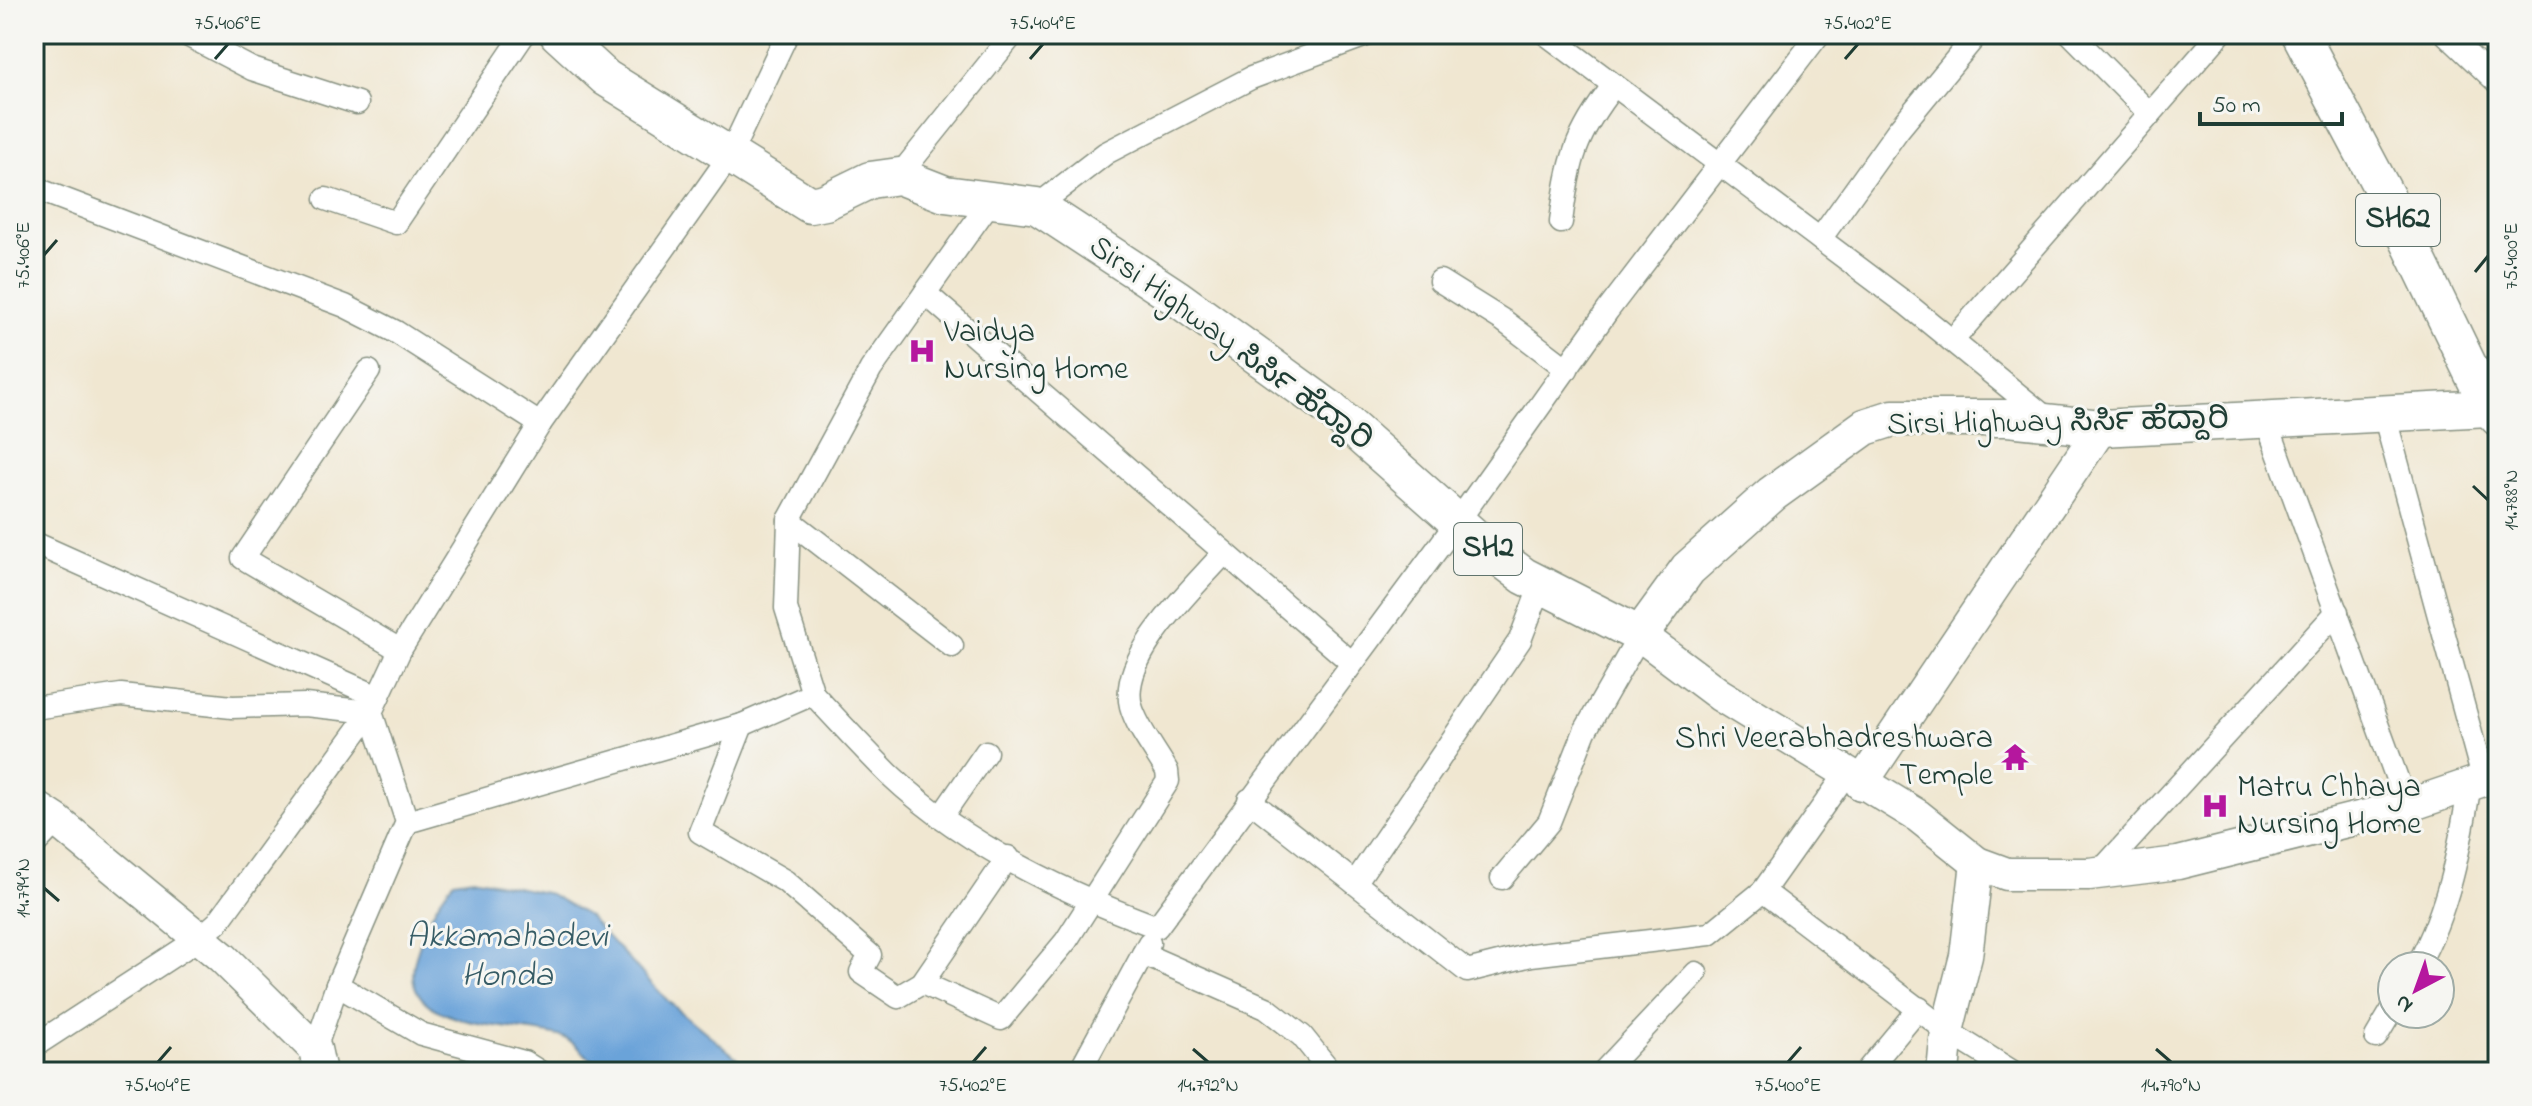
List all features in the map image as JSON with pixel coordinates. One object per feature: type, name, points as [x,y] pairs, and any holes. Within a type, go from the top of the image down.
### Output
[{"type":"main road","name":"SH62","points":[[2300,34],[2394,211],[2496,415]]},
{"type":"main road","points":[[563,36],[606,78],[810,205],[825,202],[870,180],[899,176]]},
{"type":"main road","name":"Sirsi Highway ಸಿರ್ಸಿ ಹೆದ್ದಾರಿ","points":[[899,176],[945,194],[1037,206],[1177,298],[1329,408],[1499,557],[1541,585],[1640,635],[1688,569],[1772,494],[1865,427],[1893,418],[2008,418],[2101,428],[2384,414],[2496,415]]},
{"type":"street","points":[[185,34],[252,69],[357,103]]},
{"type":"street","points":[[326,199],[396,223],[524,34]]},
{"type":"street","points":[[34,1046],[200,938],[218,922],[374,704],[400,650],[540,424],[729,157],[787,34]]},
{"type":"street","points":[[899,176],[1013,34]]},
{"type":"street","points":[[1037,206],[1106,153],[1251,78],[1369,34]]},
{"type":"street","points":[[1546,34],[1820,239],[2053,423]]},
{"type":"street","points":[[1079,1072],[1157,927],[1567,369],[1819,34]]},
{"type":"street","points":[[1820,239],[1898,130],[1977,34]]},
{"type":"street","points":[[2071,34],[2150,114]]},
{"type":"street","points":[[1952,341],[2220,34]]},
{"type":"street","points":[[2446,34],[2498,83]]},
{"type":"street","points":[[1561,222],[1568,166],[1586,121],[1614,85]]},
{"type":"street","points":[[34,188],[345,306],[396,332],[540,424]]},
{"type":"street","points":[[992,199],[871,369],[789,520],[786,608],[813,694],[890,775],[941,817],[1008,857],[1090,902],[1157,927]]},
{"type":"street","points":[[1440,281],[1504,321],[1567,369]]},
{"type":"street","points":[[925,293],[1352,663]]},
{"type":"street","points":[[369,371],[243,558],[400,650]]},
{"type":"street","points":[[2384,414],[2484,779],[2459,851],[2437,931],[2426,950]]},
{"type":"street","points":[[2266,420],[2407,806]]},
{"type":"street","points":[[1249,800],[1467,971],[1531,955],[1710,934],[1763,891],[1853,779],[2101,428]]},
{"type":"street","points":[[789,520],[952,646]]},
{"type":"street","points":[[34,543],[374,704],[407,822],[337,985],[317,1061]]},
{"type":"street","points":[[922,983],[1001,1019],[1066,941],[1168,781],[1167,771],[1131,707],[1129,684],[1142,649],[1224,553]]},
{"type":"street","points":[[1355,883],[1520,640],[1541,585]]},
{"type":"street","points":[[2099,873],[2337,612]]},
{"type":"street","points":[[1502,878],[1549,822],[1585,731],[1640,635],[1720,695],[1918,816],[1977,863],[2007,874],[2099,873],[2178,863],[2407,806],[2484,779]]},
{"type":"street","points":[[407,822],[742,725],[813,694]]},
{"type":"street","points":[[34,708],[121,695],[232,707],[374,704]]},
{"type":"street","points":[[742,725],[700,832],[785,881],[870,955],[861,972],[898,997],[922,983],[1008,857]]},
{"type":"street","points":[[941,817],[986,752]]},
{"type":"street","points":[[34,845],[46,814],[200,938],[317,1061]]},
{"type":"street","points":[[1943,1072],[1947,1031],[1966,956],[1977,863]]},
{"type":"street","points":[[1763,891],[1947,1031],[2013,1072]]},
{"type":"street","points":[[1143,954],[1266,1008],[1302,1036],[1331,1072]]},
{"type":"street","points":[[1603,1072],[1696,973]]},
{"type":"street","points":[[337,985],[421,1034],[524,1062],[540,1072]]},
{"type":"street","points":[[1866,1072],[1919,1008]]},
{"type":"street","points":[[2376,1037],[2380,1030]]},
{"type":"water","name":"Akkamahadevi Honda","points":[[473,878],[550,894],[588,916],[669,1002],[754,1072],[599,1072],[586,1055],[565,1038],[492,1026],[441,1012],[423,999],[414,981],[416,956],[431,916],[447,890],[454,881]]},
{"type":"place","name":"Vaidya Nursing Home","points":[[922,351]]},
{"type":"place","name":"Shri Veerabhadreshwara Temple","points":[[2015,757]]},
{"type":"place","name":"Matru Chhaya Nursing Home","points":[[2215,806]]}]
